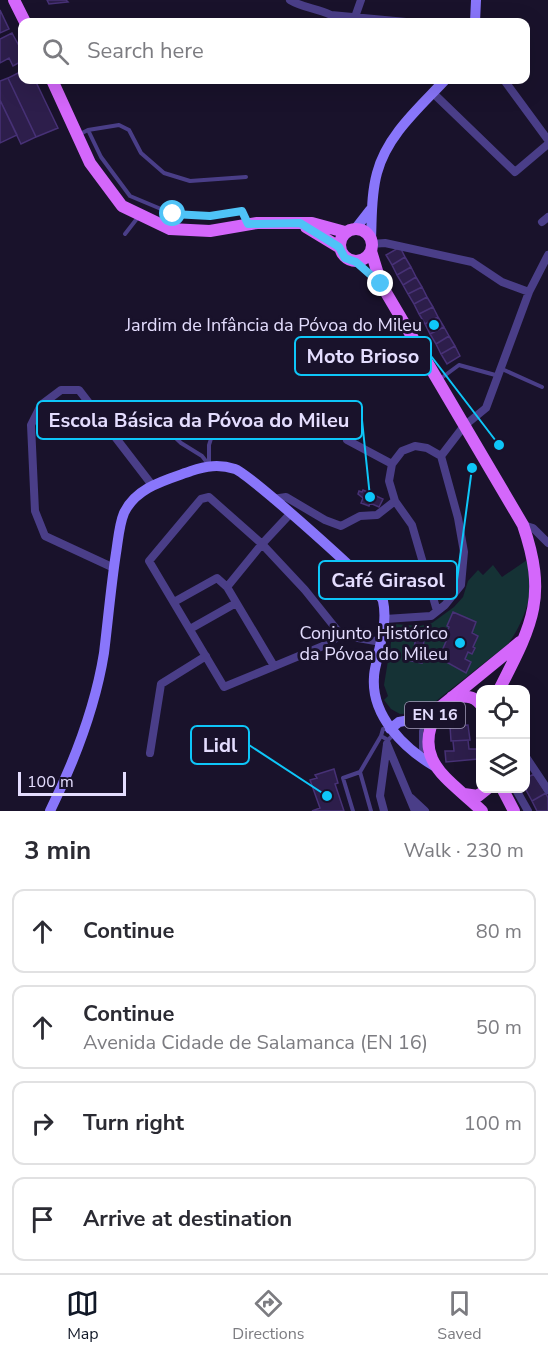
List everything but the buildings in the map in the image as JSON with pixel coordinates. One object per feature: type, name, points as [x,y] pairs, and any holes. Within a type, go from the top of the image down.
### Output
[{"type":"main road","points":[[14,0],[23,18]]},
{"type":"main road","points":[[475,18],[476,0]]},
{"type":"main road","points":[[54,84],[83,132],[90,163],[122,206],[170,229],[210,231],[248,224],[312,223],[351,230],[365,230],[371,244]]},
{"type":"main road","points":[[356,262],[365,259],[371,244],[370,210],[377,172],[395,134],[441,84]]},
{"type":"main road","points":[[339,247],[370,210]]},
{"type":"main road","name":"EN 16","points":[[300,223],[339,247],[345,258],[356,262],[381,284]]},
{"type":"main road","name":"EN 16","points":[[371,244],[381,284],[523,525],[539,560],[543,584],[539,608],[502,685]]},
{"type":"main road","points":[[50,811],[74,762],[92,710],[104,653],[114,568],[124,514],[134,498],[152,485],[209,465],[236,469],[366,580],[383,599],[385,619],[374,678],[377,704],[387,737],[438,770],[482,811]]},
{"type":"main road","name":"EN 16","points":[[438,770],[429,753],[427,738],[438,709],[457,697],[526,637]]},
{"type":"main road","points":[[457,697],[470,697],[476,700]]},
{"type":"main road","name":"EN 16","points":[[438,770],[434,733],[444,712],[457,697]]},
{"type":"main road","points":[[387,737],[399,722],[426,717],[438,709]]},
{"type":"main road","points":[[422,759],[429,769],[474,811]]},
{"type":"main road","points":[[464,794],[478,796],[482,793]]},
{"type":"main road","points":[[504,793],[514,811]]},
{"type":"street","points":[[290,0],[300,6],[323,10],[330,18]]},
{"type":"street","points":[[355,17],[361,0]]},
{"type":"street","points":[[343,18],[365,18]]},
{"type":"street","points":[[433,93],[515,172],[548,142],[507,84]]},
{"type":"street","points":[[371,244],[385,243],[471,262],[502,282],[529,292]]},
{"type":"street","points":[[441,456],[464,426],[486,408],[501,373],[529,292],[548,255]]},
{"type":"street","points":[[114,568],[45,536],[35,511],[32,436],[32,425],[41,405],[61,390],[79,390],[152,485]]},
{"type":"street","points":[[347,440],[392,464]]},
{"type":"street","points":[[385,619],[431,616],[437,611],[461,585],[464,552],[458,518],[441,456],[427,448],[415,446],[402,451],[392,464],[389,481],[395,501],[412,525],[437,611]]},
{"type":"street","points":[[273,499],[286,497],[325,520],[341,526],[360,516],[377,515],[395,501]]},
{"type":"street","points":[[341,635],[305,590],[262,544],[209,498],[201,499],[149,561],[224,687],[323,646],[341,635],[381,642]]},
{"type":"street","points":[[227,587],[290,514]]},
{"type":"street","points":[[523,525],[533,528],[548,543]]},
{"type":"street","points":[[174,602],[217,578],[227,587],[274,666]]},
{"type":"street","points":[[190,629],[236,603]]},
{"type":"street","points":[[150,753],[160,684],[206,656]]},
{"type":"street","points":[[387,737],[415,811]]},
{"type":"street","points":[[384,811],[380,796],[387,737]]},
{"type":"street","points":[[530,764],[548,790]]},
{"type":"street","points":[[517,793],[528,811]]},
{"type":"street","points":[[410,797],[424,811]]},
{"type":"lane","points":[[246,177],[190,181],[164,173],[141,153],[129,130],[119,125],[83,132],[130,196],[173,214],[210,216],[242,211],[248,224]]},
{"type":"lane","points":[[125,234],[140,215]]},
{"type":"lane","points":[[437,381],[459,365],[501,373],[542,387]]},
{"type":"lane","points":[[209,465],[209,445],[219,414]]},
{"type":"lane","points":[[162,425],[181,443],[202,456],[209,465]]},
{"type":"lane","points":[[422,759],[421,731],[426,717]]},
{"type":"lane","points":[[353,811],[343,778],[360,772],[387,737]]},
{"type":"lane","points":[[360,772],[371,811]]},
{"type":"green space","points":[[527,560],[531,581],[528,604],[508,644],[421,713],[400,714],[391,709],[384,700],[388,696],[384,685],[394,624],[420,626],[432,623],[454,607],[463,597],[468,581],[478,570],[483,575],[493,565],[502,577]]},
{"type":"place","name":"Jardim de Infância da Póvoa do Mileu","points":[[434,325]]},
{"type":"place","name":"Moto Brioso","points":[[499,445]]},
{"type":"place","name":"Café Girasol","points":[[472,468]]},
{"type":"place","name":"Escola Básica da Póvoa do Mileu","points":[[370,497]]},
{"type":"place","name":"Conjunto Histórico da Póvoa do Mileu","points":[[460,643]]},
{"type":"place","name":"Lidl","points":[[327,796]]},
{"type":"route","points":[[173,214],[210,216],[242,211],[248,224],[300,223],[339,247],[345,258],[356,262],[381,284]]}]
